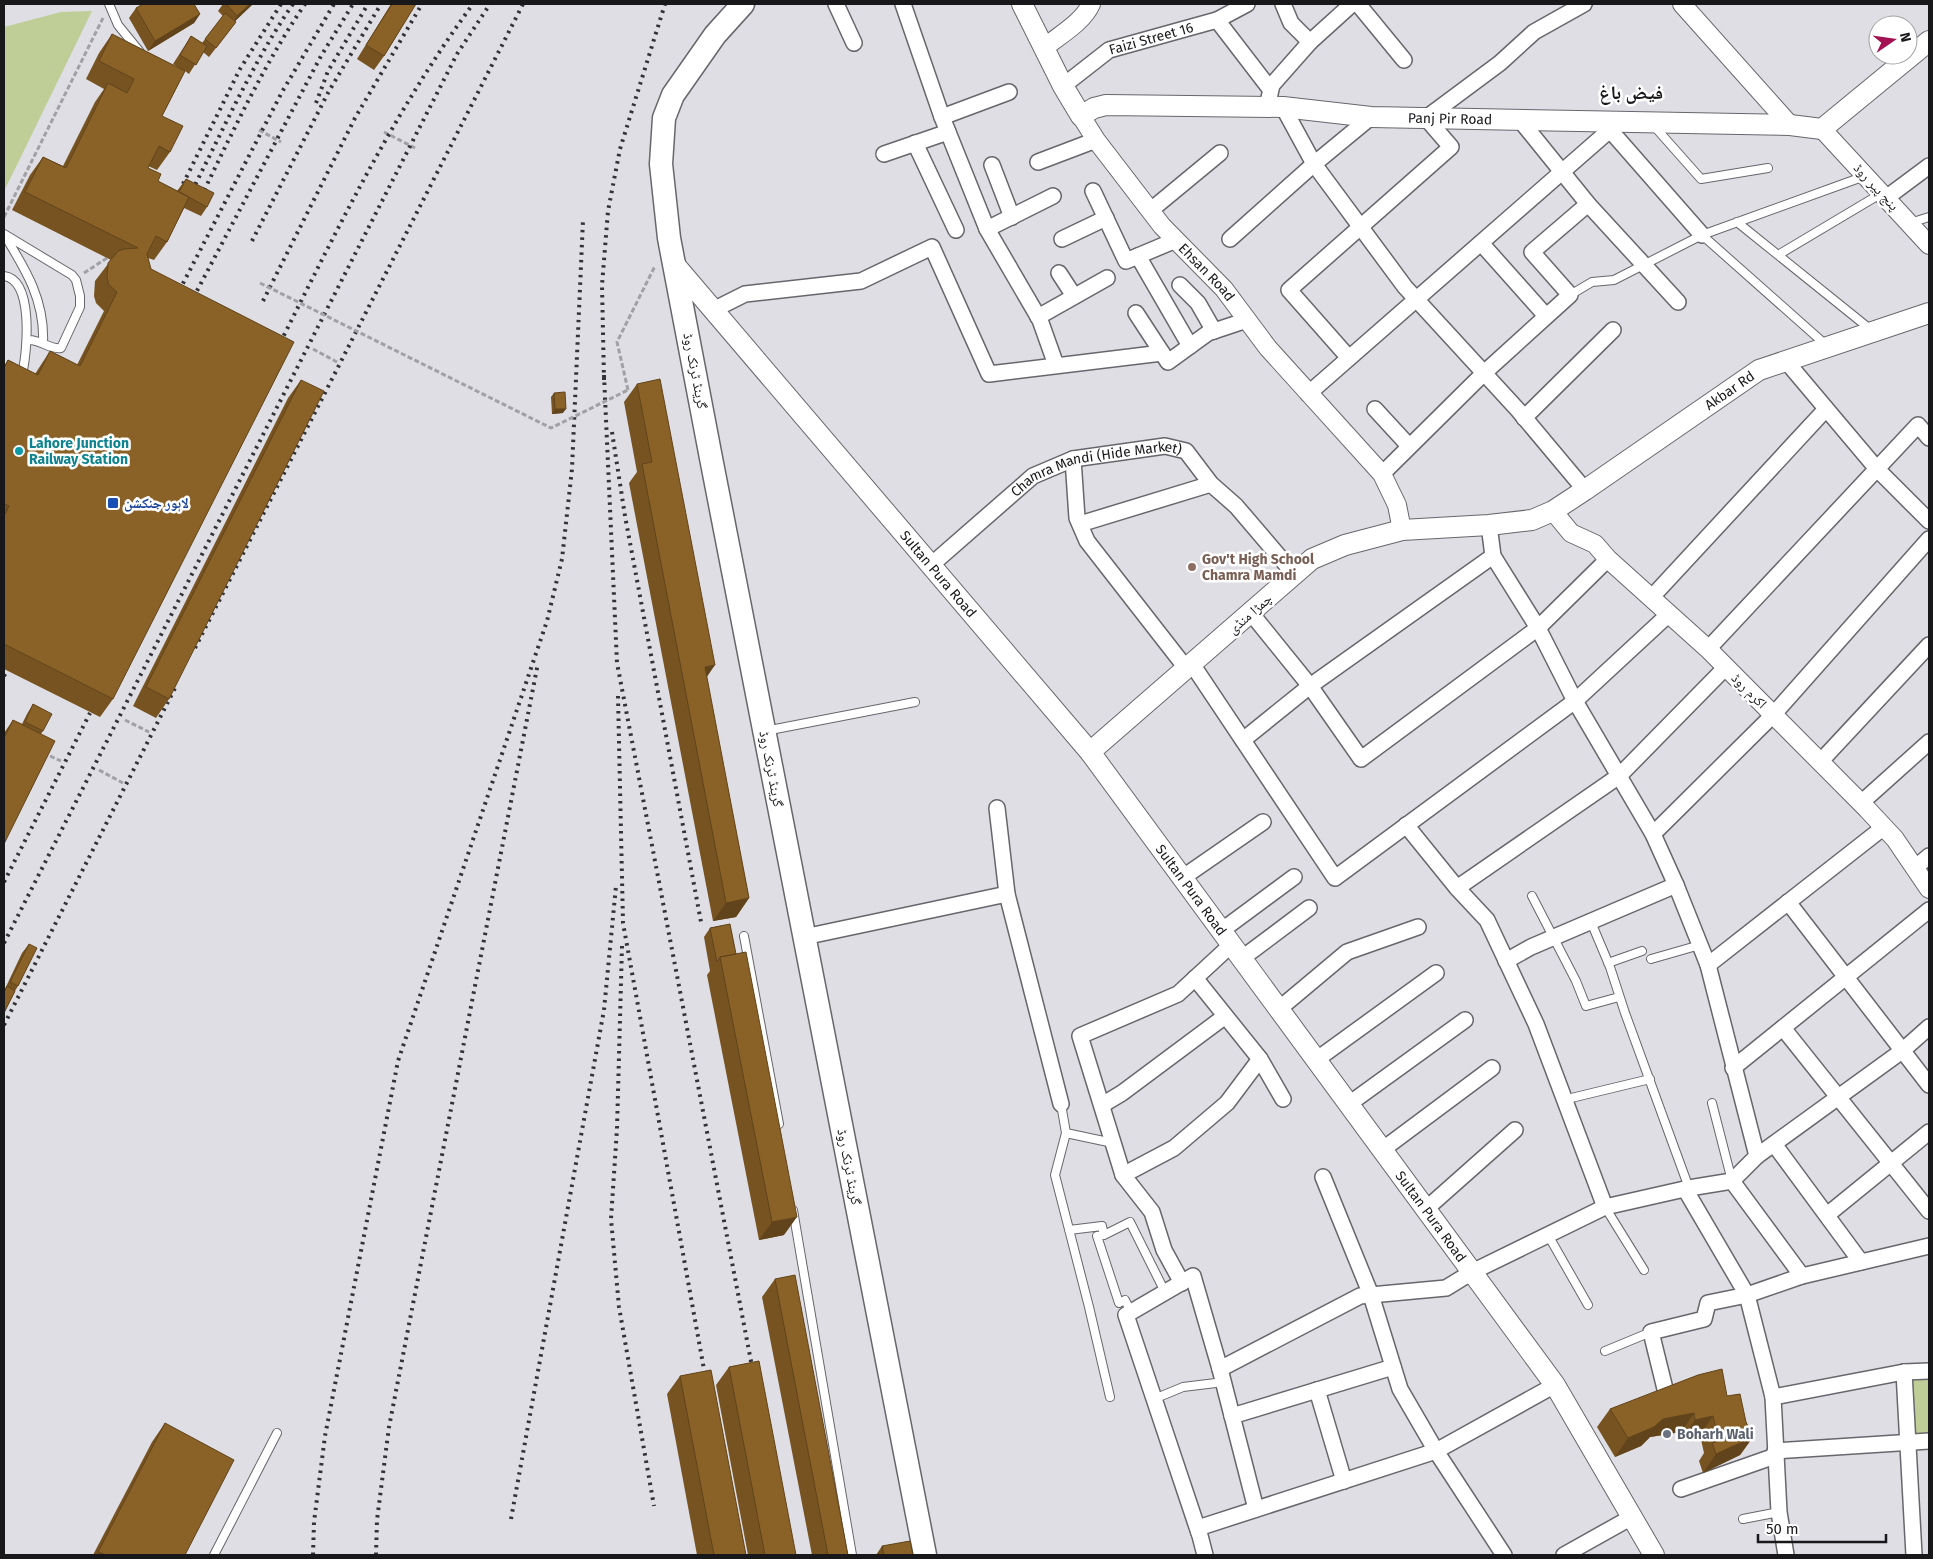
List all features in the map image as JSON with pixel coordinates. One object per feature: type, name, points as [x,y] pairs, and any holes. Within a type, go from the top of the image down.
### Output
[{"type":"main road","name":"گرینڈ ٹرنک روڈ","points":[[742,4],[694,64],[673,95],[664,118],[661,164],[665,265],[764,732],[925,1555]]},
{"type":"main road","name":"Ehsan Road","points":[[1022,4],[1063,86],[1081,116]]},
{"type":"main road","points":[[1822,129],[1929,42]]},
{"type":"main road","name":"Panj Pir Road","points":[[1081,116],[1094,108],[1106,105],[1273,101],[1371,117],[1520,120],[1614,126],[1651,122],[1790,125],[1822,129]]},
{"type":"main road","name":"Sultan Pura Road","points":[[665,265],[713,310],[1090,752],[1555,1385],[1654,1555]]},
{"type":"main road","name":"Akbar Rd","points":[[1553,511],[1759,370],[1929,313]]},
{"type":"main road","name":"چمڑا منڈی","points":[[1090,752],[1295,576],[1312,559],[1345,545],[1402,530],[1489,526],[1532,520],[1553,511]]},
{"type":"street","points":[[836,4],[854,43]]},
{"type":"street","points":[[903,4],[942,117],[987,229],[1038,317],[1051,346],[1056,365]]},
{"type":"street","points":[[1045,47],[1078,21],[1088,11],[1091,4]]},
{"type":"street","name":"Faizi Street 16","points":[[1063,86],[1109,50],[1217,20],[1247,4]]},
{"type":"street","points":[[1283,4],[1291,23],[1310,42]]},
{"type":"street","points":[[1273,101],[1310,42],[1352,4]]},
{"type":"street","points":[[1358,4],[1404,60]]},
{"type":"street","points":[[1349,358],[1289,290],[1451,146],[1426,118],[1500,63],[1534,32],[1584,4]]},
{"type":"street","points":[[1689,7],[1790,125]]},
{"type":"street","points":[[1217,20],[1314,164],[1416,299],[1524,418],[1585,490]]},
{"type":"street","points":[[942,117],[1010,92]]},
{"type":"street","name":"Ehsan Road","points":[[1081,116],[1096,140],[1176,240],[1224,289],[1268,348],[1382,474],[1397,506],[1402,530]]},
{"type":"street","points":[[1230,239],[1314,164],[1371,117]]},
{"type":"street","points":[[1520,120],[1588,204],[1678,302]]},
{"type":"street","points":[[1308,394],[1614,126],[1702,235]]},
{"type":"street","name":"پنج پیر روڈ","points":[[1822,129],[1929,245]]},
{"type":"street","points":[[884,154],[948,132]]},
{"type":"street","points":[[1038,162],[1096,140]]},
{"type":"street","points":[[915,143],[956,230]]},
{"type":"street","points":[[1151,210],[1220,154]]},
{"type":"street","points":[[992,165],[1012,217]]},
{"type":"street","points":[[1884,195],[1929,166]]},
{"type":"street","points":[[1093,191],[1126,260],[1176,240]]},
{"type":"street","points":[[987,229],[1053,196]]},
{"type":"street","points":[[1382,474],[1484,373],[1570,295],[1532,252],[1588,204]]},
{"type":"street","points":[[1062,240],[1106,218]]},
{"type":"street","points":[[1481,242],[1546,316]]},
{"type":"street","points":[[713,310],[745,294],[861,281],[932,247],[989,374],[1162,353]]},
{"type":"street","points":[[1138,256],[1190,346]]},
{"type":"street","points":[[1060,273],[1074,296]]},
{"type":"street","points":[[1038,317],[1107,278]]},
{"type":"street","points":[[1180,285],[1198,303],[1214,331]]},
{"type":"street","points":[[1136,313],[1168,362],[1214,331],[1247,320]]},
{"type":"street","points":[[1524,418],[1613,330]]},
{"type":"street","points":[[1786,361],[1877,468],[1929,521]]},
{"type":"street","points":[[1375,409],[1410,446]]},
{"type":"street","points":[[1651,598],[1826,409]]},
{"type":"street","points":[[1708,649],[1918,426],[1929,438]]},
{"type":"street","name":"Chamra Mandi (Hide Market)","points":[[930,566],[1033,476],[1073,459],[1165,446],[1186,451],[1211,484],[1236,506],[1295,576]]},
{"type":"street","points":[[1073,459],[1078,518],[1088,541],[1189,666],[1243,740],[1335,878],[1575,701],[1669,614]]},
{"type":"street","points":[[1080,524],[1211,484]]},
{"type":"street","name":"اکرم روڈ","points":[[1553,511],[1571,533],[1595,544],[1708,649],[1884,827],[1922,862],[1929,889]]},
{"type":"street","points":[[1489,526],[1493,556],[1538,628],[1575,701],[1653,834],[1676,886],[1708,966],[1757,1156]]},
{"type":"street","points":[[1653,834],[1773,715],[1929,539]]},
{"type":"street","points":[[1243,740],[1310,686],[1493,556]]},
{"type":"street","points":[[1251,613],[1310,686],[1361,759],[1538,628],[1608,558]]},
{"type":"street","points":[[1820,762],[1929,645]]},
{"type":"street","points":[[1457,888],[1619,776],[1726,667]]},
{"type":"street","points":[[1860,803],[1929,742]]},
{"type":"street","points":[[997,808],[1006,894],[1061,1104]]},
{"type":"street","points":[[1182,878],[1263,822]]},
{"type":"street","points":[[1406,825],[1457,888],[1487,920],[1536,1024],[1604,1208]]},
{"type":"street","points":[[1708,966],[1884,827]]},
{"type":"street","points":[[1182,1283],[1164,1250],[1152,1212],[1123,1175],[1080,1036],[1178,994],[1231,945],[1294,877]]},
{"type":"street","points":[[1506,961],[1554,938],[1676,886]]},
{"type":"street","points":[[804,937],[1006,894]]},
{"type":"street","points":[[1788,902],[1929,1085]]},
{"type":"street","points":[[1231,945],[1309,908]]},
{"type":"street","points":[[1733,1068],[1929,910]]},
{"type":"street","points":[[1278,1009],[1347,952],[1418,927]]},
{"type":"street","points":[[1316,1060],[1436,973]]},
{"type":"street","points":[[1195,978],[1224,1017],[1260,1060],[1283,1099]]},
{"type":"street","points":[[1102,1105],[1122,1093],[1224,1017]]},
{"type":"street","points":[[1349,1104],[1465,1020]]},
{"type":"street","points":[[1783,1028],[1929,1210]]},
{"type":"street","points":[[1222,1375],[1360,1296],[1446,1288],[1472,1272],[1604,1208],[1687,1188],[1732,1181],[1757,1156],[1902,1051],[1929,1028]]},
{"type":"street","points":[[1123,1175],[1174,1148],[1227,1103],[1260,1060]]},
{"type":"street","points":[[1382,1150],[1492,1068]]},
{"type":"street","points":[[1426,1209],[1515,1130]]},
{"type":"street","points":[[1827,1215],[1929,1132]]},
{"type":"street","points":[[1774,1144],[1861,1262]]},
{"type":"street","points":[[1323,1177],[1371,1294],[1400,1389],[1436,1451],[1504,1555]]},
{"type":"street","points":[[1732,1181],[1802,1276]]},
{"type":"street","points":[[1687,1188],[1746,1295],[1773,1397],[1778,1512],[1786,1555]]},
{"type":"street","points":[[1667,1397],[1651,1332],[1704,1319],[1708,1303],[1746,1295],[1802,1276],[1929,1246]]},
{"type":"street","points":[[1205,1555],[1126,1315],[1193,1276],[1222,1375],[1256,1509]]},
{"type":"street","points":[[1232,1416],[1393,1367]]},
{"type":"street","points":[[1773,1397],[1904,1372],[1929,1372]]},
{"type":"street","points":[[1904,1372],[1914,1555]]},
{"type":"street","points":[[1199,1534],[1198,1528],[1436,1451],[1555,1385]]},
{"type":"street","points":[[1317,1390],[1344,1481]]},
{"type":"street","points":[[1681,1489],[1775,1453],[1929,1441]]},
{"type":"street","points":[[1564,1555],[1632,1517]]},
{"type":"lane","points":[[109,4],[123,31],[137,50],[150,60]]},
{"type":"lane","points":[[1651,122],[1701,179],[1768,168]]},
{"type":"lane","points":[[1570,295],[1592,282],[1614,280],[1702,235],[1865,176]]},
{"type":"lane","points":[[1778,255],[1884,195]]},
{"type":"lane","points":[[1909,223],[1929,217]]},
{"type":"lane","points":[[1738,222],[1873,332]]},
{"type":"lane","points":[[4,234],[72,274],[76,280],[80,307],[61,348],[57,349],[36,339],[28,340]]},
{"type":"lane","points":[[4,234],[31,280],[40,302],[44,329],[43,343]]},
{"type":"lane","points":[[1702,235],[1828,347]]},
{"type":"lane","points":[[4,276],[8,276],[17,286],[27,320],[28,340],[23,370]]},
{"type":"lane","points":[[764,732],[915,702]]},
{"type":"lane","points":[[1532,896],[1576,981],[1586,1006],[1619,997]]},
{"type":"lane","points":[[1591,922],[1650,1079],[1687,1188]]},
{"type":"lane","points":[[744,936],[780,1132]]},
{"type":"lane","points":[[1651,959],[1700,945]]},
{"type":"lane","points":[[1608,963],[1642,951]]},
{"type":"lane","points":[[1563,1100],[1650,1079]]},
{"type":"lane","points":[[1712,1103],[1732,1181]]},
{"type":"lane","points":[[1061,1104],[1066,1133],[1055,1175],[1110,1397]]},
{"type":"lane","points":[[1066,1133],[1113,1143]]},
{"type":"lane","points":[[792,1201],[852,1555]]},
{"type":"lane","points":[[1604,1208],[1644,1270]]},
{"type":"lane","points":[[1131,1312],[1125,1300],[1119,1303],[1097,1236],[1104,1235],[1130,1222],[1165,1292]]},
{"type":"lane","points":[[1069,1230],[1102,1226],[1104,1235]]},
{"type":"lane","points":[[1548,1235],[1588,1305]]},
{"type":"lane","points":[[1605,1351],[1651,1332]]},
{"type":"lane","points":[[1154,1399],[1183,1386],[1222,1375]]},
{"type":"lane","points":[[214,1555],[277,1433]]},
{"type":"lane","points":[[1743,1519],[1778,1512]]},
{"type":"path","points":[[4,216],[109,4]]},
{"type":"path","points":[[259,130],[281,142]]},
{"type":"path","points":[[384,132],[415,148]]},
{"type":"path","points":[[26,170],[33,174]]},
{"type":"path","points":[[76,280],[90,268],[107,258]]},
{"type":"path","points":[[260,283],[551,428],[628,390],[617,342],[665,265]]},
{"type":"path","points":[[313,349],[337,362]]},
{"type":"path","points":[[125,720],[149,732]]},
{"type":"path","points":[[50,756],[61,760]]},
{"type":"path","points":[[99,770],[123,783]]},
{"type":"green space","points":[[92,11],[4,191],[4,27],[61,12]]},
{"type":"green space","points":[[1911,1376],[1929,1376],[1929,1434],[1915,1436]]},
{"type":"building","points":[[143,4],[194,4],[200,14],[155,41],[136,8]]},
{"type":"building","points":[[226,4],[250,4],[237,16]]},
{"type":"building","points":[[392,4],[416,4],[384,56],[366,45]]},
{"type":"building","points":[[225,13],[236,22],[216,48],[205,39]]},
{"type":"building","points":[[112,34],[185,71],[162,116],[183,126],[170,152],[159,146],[148,168],[161,174],[158,181],[189,197],[167,242],[156,236],[147,254],[151,269],[294,342],[113,699],[4,644],[4,516],[9,506],[4,504],[4,368],[8,360],[38,375],[50,351],[80,366],[117,292],[109,285],[107,278],[108,263],[118,251],[138,248],[25,192],[43,157],[66,168],[108,83],[127,93],[134,79],[99,61]]},
{"type":"building","points":[[191,36],[207,46],[196,65],[180,55]]},
{"type":"building","points":[[186,179],[214,193],[207,207],[179,192]]},
{"type":"building","points":[[660,379],[715,665],[705,667],[749,898],[726,903],[642,464],[652,462],[637,384]]},
{"type":"building","points":[[301,380],[324,391],[169,699],[146,687]]},
{"type":"building","points":[[565,392],[566,409],[555,409],[554,393]]},
{"type":"building","points":[[33,704],[52,714],[43,731],[25,722]]},
{"type":"building","points":[[13,720],[55,741],[4,844],[4,738]]},
{"type":"building","points":[[730,924],[736,954],[720,957],[717,962],[710,928]]},
{"type":"building","points":[[29,944],[37,948],[18,986],[10,982]]},
{"type":"building","points":[[746,952],[797,1217],[772,1222],[720,957]]},
{"type":"building","points":[[7,986],[15,991],[4,1013],[4,993]]},
{"type":"building","points":[[795,1275],[848,1555],[828,1555],[775,1279]]},
{"type":"building","points":[[759,1361],[796,1555],[765,1555],[729,1367]]},
{"type":"building","points":[[1722,1369],[1727,1396],[1740,1394],[1746,1422],[1753,1437],[1716,1454],[1712,1443],[1719,1441],[1713,1416],[1695,1420],[1694,1413],[1663,1419],[1654,1427],[1628,1438],[1610,1409],[1698,1375]]},
{"type":"building","points":[[711,1370],[746,1555],[714,1555],[680,1376]]},
{"type":"building","points":[[165,1423],[234,1460],[185,1555],[106,1555],[98,1552]]},
{"type":"building","points":[[910,1541],[913,1555],[884,1555],[882,1546]]},
{"type":"railway","points":[[183,184],[240,69],[281,4]]},
{"type":"railway","points":[[192,191],[252,72],[293,4]]},
{"type":"railway","points":[[201,197],[263,74],[305,4]]},
{"type":"railway","points":[[176,297],[282,92],[334,4]]},
{"type":"railway","points":[[190,304],[321,56],[353,4]]},
{"type":"railway","points":[[316,103],[328,71],[368,4]]},
{"type":"railway","points":[[252,241],[329,91],[381,4]]},
{"type":"railway","points":[[263,301],[355,118],[422,4]]},
{"type":"railway","points":[[277,349],[392,129],[417,86],[473,4]]},
{"type":"railway","points":[[4,943],[457,54],[490,4]]},
{"type":"railway","points":[[195,648],[523,4]]},
{"type":"railway","points":[[604,380],[602,285],[608,211],[620,149],[665,4]]},
{"type":"railway","points":[[313,1555],[314,1522],[325,1436],[398,1061],[547,621],[562,559],[572,469],[583,220]]},
{"type":"railway","points":[[604,375],[617,663],[754,1377]]},
{"type":"railway","points":[[612,432],[625,516],[701,922]]},
{"type":"railway","points":[[376,1555],[377,1520],[389,1427],[538,663]]},
{"type":"railway","points":[[4,676],[7,670]]},
{"type":"railway","points":[[4,1025],[175,688]]},
{"type":"railway","points":[[618,696],[623,923],[707,1386]]},
{"type":"railway","points":[[4,882],[90,713]]},
{"type":"railway","points":[[511,1519],[604,1010],[616,886]]},
{"type":"railway","points":[[622,946],[617,1129],[611,1219],[619,1307],[654,1506]]},
{"type":"place","name":"Lahore Junction Railway Station","points":[[19,451]]},
{"type":"place","name":"لاہور جنکشن","points":[[113,503]]},
{"type":"place","name":"Gov't High School Chamra Mamdi","points":[[1192,567]]},
{"type":"place","name":"Boharh Wali","points":[[1667,1434]]},
{"type":"district","name":"فیض باغ","points":[[1631,92]]}]
